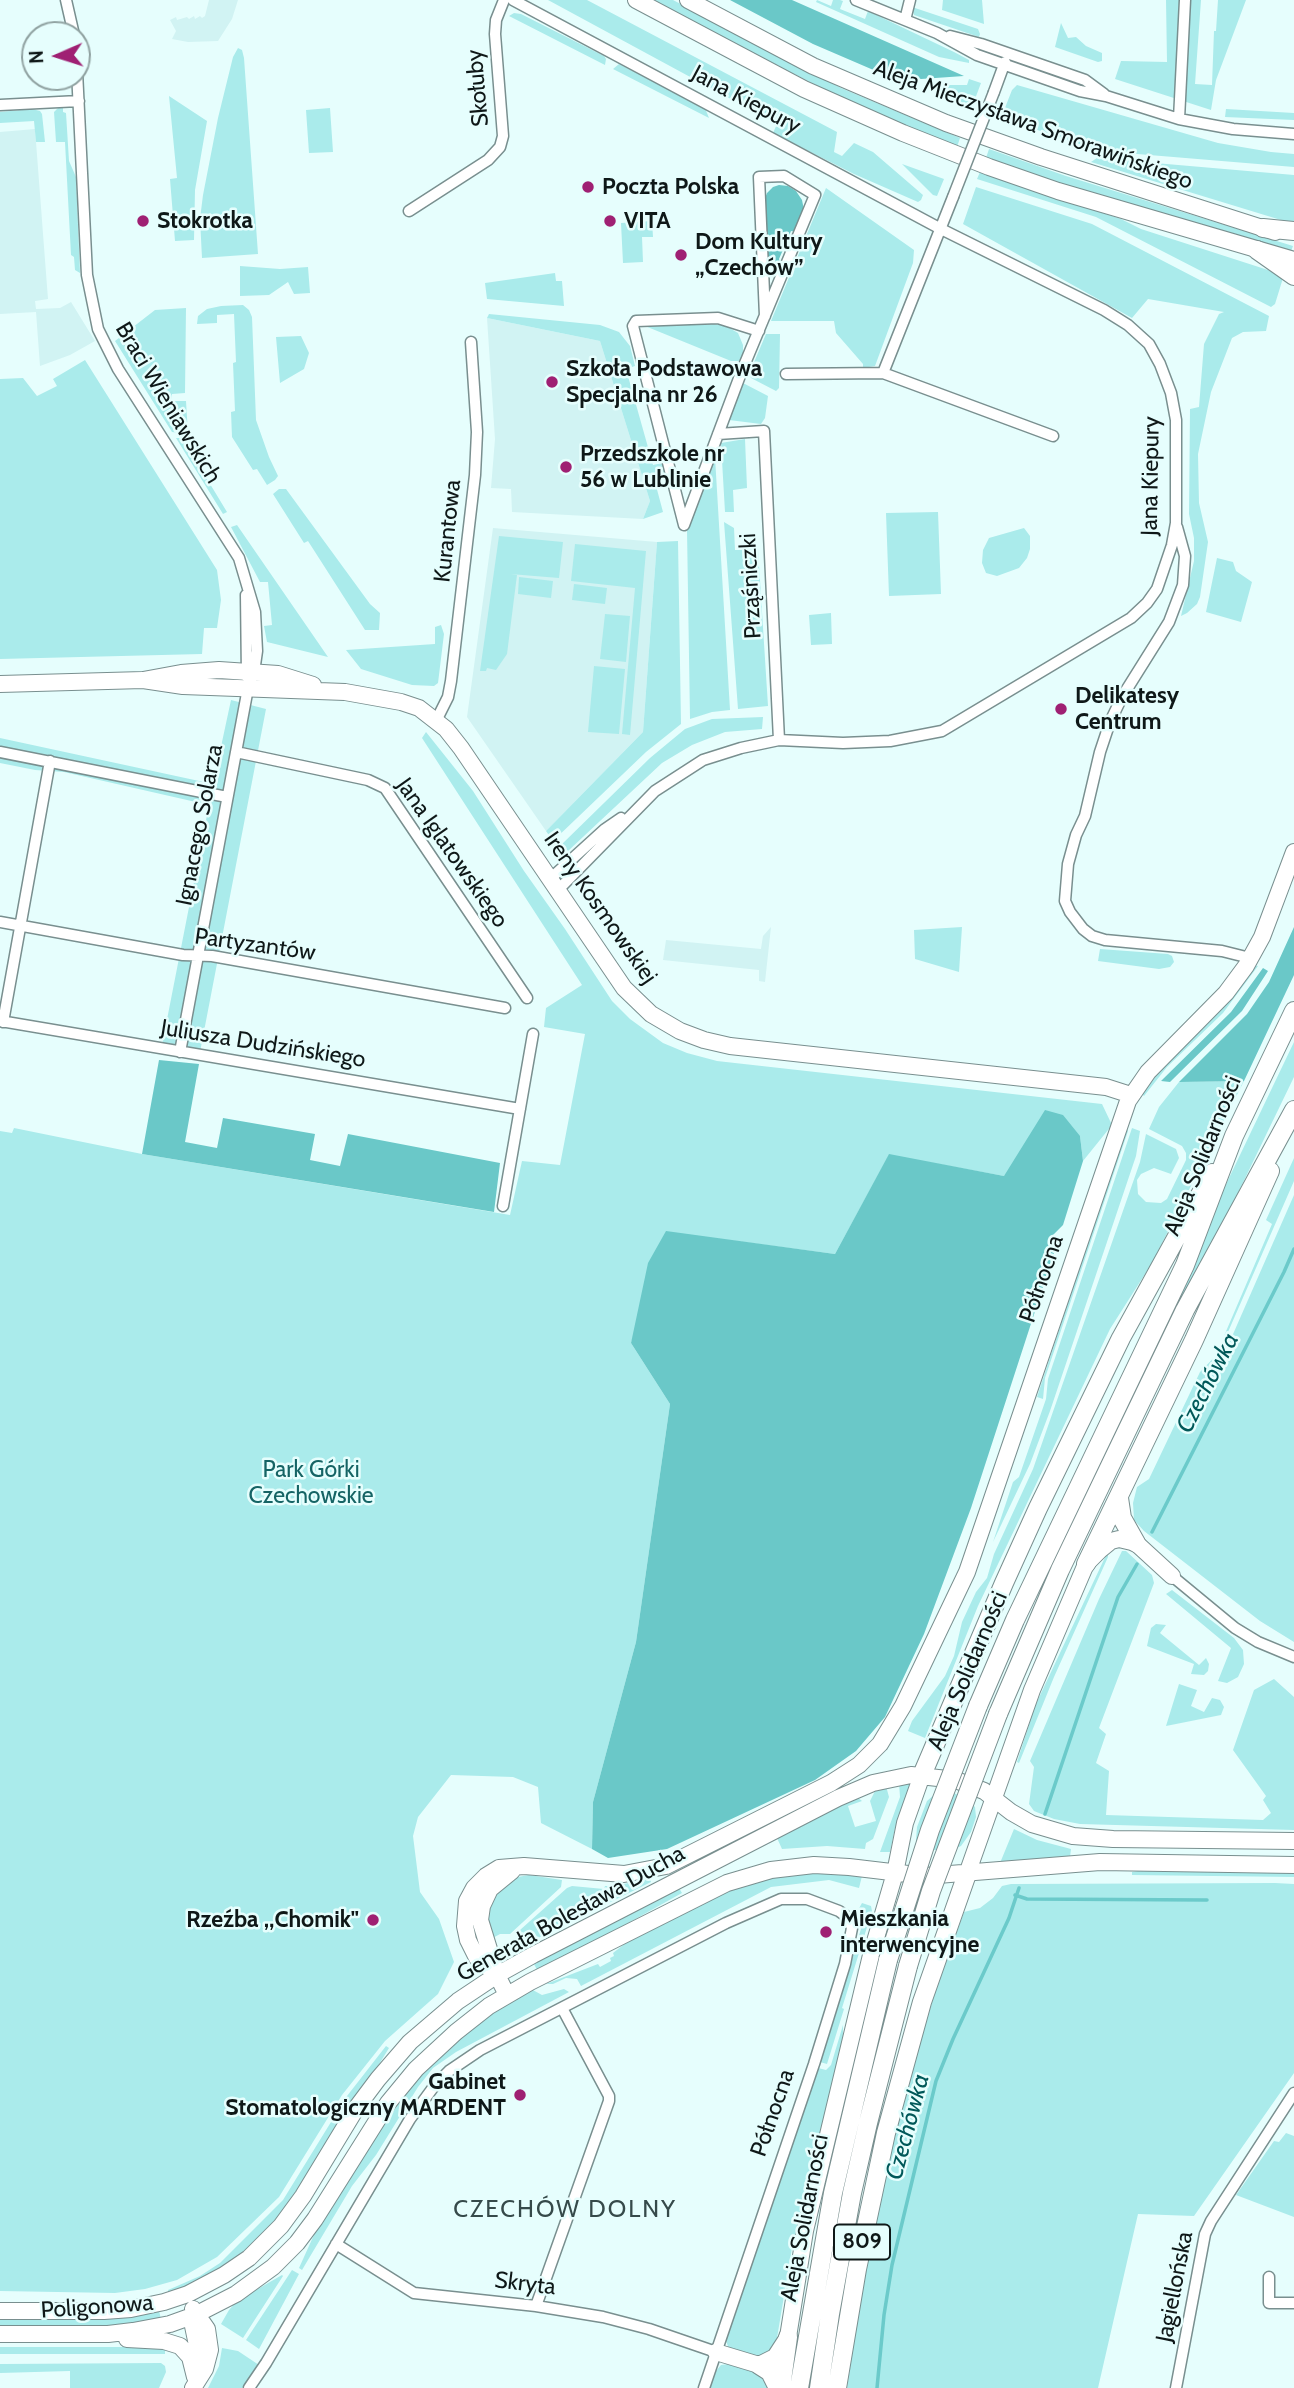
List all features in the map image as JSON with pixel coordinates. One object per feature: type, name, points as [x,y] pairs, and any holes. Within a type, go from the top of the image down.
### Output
[{"type":"main road","name":"Aleja Mieczysława Smorawińskiego","points":[[636,0],[804,89],[903,133],[1045,187],[1294,261]]},
{"type":"main road","name":"Aleja Mieczysława Smorawińskiego","points":[[688,0],[833,76],[946,124],[1294,238]]},
{"type":"main road","points":[[1263,228],[1294,231]]},
{"type":"main road","points":[[1257,250],[1294,276]]},
{"type":"main road","name":"Ireny Kosmowskiej","points":[[0,684],[143,680],[219,670],[401,702],[419,708],[436,721],[461,748],[616,977],[632,997],[662,1022],[692,1036],[730,1046],[1106,1087],[1131,1095]]},
{"type":"main road","name":"Północna","points":[[508,1995],[497,1975],[477,1958],[468,1940],[464,1915],[467,1901],[474,1888],[486,1876],[499,1868],[524,1866],[618,1874],[638,1873],[666,1866],[831,1783],[859,1765],[877,1748],[903,1706],[963,1582],[1131,1095],[1148,1072],[1226,993],[1250,958],[1262,937],[1294,852]]},
{"type":"main road","name":"Aleja Solidarności","points":[[799,2388],[833,2193],[888,1960],[938,1810],[1015,1620],[1185,1265],[1234,1136],[1294,1011]]},
{"type":"main road","points":[[993,1797],[1045,1658],[1086,1564],[1258,1202],[1293,1114]]},
{"type":"main road","name":"Aleja Solidarności","points":[[819,2388],[855,2182],[908,1966],[931,1891],[998,1714],[1060,1570],[1205,1271],[1293,1114]]},
{"type":"main road","points":[[922,1775],[1003,1583],[1115,1351],[1189,1212],[1234,1136]]},
{"type":"main road","points":[[1119,1497],[1122,1518],[1136,1543],[1172,1576]]},
{"type":"main road","points":[[1086,1564],[1111,1541],[1119,1539],[1136,1543]]},
{"type":"main road","name":"Generała Bolesława Ducha","points":[[187,2294],[231,2271],[274,2234],[297,2204],[357,2107],[410,2042],[445,2011],[497,1975],[850,1792],[896,1777],[922,1775],[966,1783],[993,1797],[1032,1824],[1073,1836],[1294,1841]]},
{"type":"main road","name":"809","points":[[780,2388],[805,2231],[871,1955],[895,1873],[905,1823],[922,1775]]},
{"type":"main road","name":"809","points":[[837,2388],[861,2247],[886,2133],[922,2002],[993,1797]]},
{"type":"main road","name":"Generała Bolesława Ducha","points":[[195,2315],[244,2289],[287,2253],[315,2219],[371,2128],[400,2087],[446,2040],[508,1995],[692,1898],[747,1876],[782,1868],[814,1865],[925,1877],[1100,1862],[1294,1865]]},
{"type":"main road","points":[[187,2294],[195,2315],[207,2329],[210,2350],[205,2369],[193,2384]]},
{"type":"main road","name":"Poligonowa","points":[[0,2311],[120,2310],[149,2306],[187,2294]]},
{"type":"main road","name":"Poligonowa","points":[[0,2334],[97,2334],[158,2327],[195,2315]]},
{"type":"main road","points":[[97,2334],[170,2342],[180,2346],[190,2357],[193,2384]]},
{"type":"main road","points":[[760,2365],[775,2357],[789,2337]]},
{"type":"main road","points":[[716,2352],[760,2365],[770,2372],[780,2388]]},
{"type":"street","points":[[66,0],[71,21]]},
{"type":"street","name":"Skołuby","points":[[409,211],[488,160],[500,148],[503,136],[495,34],[496,20],[505,0]]},
{"type":"street","name":"Jana Kiepury","points":[[513,0],[941,229],[1104,310],[1128,325],[1149,344],[1160,363],[1174,408],[1177,454],[1176,523],[1166,566],[1147,603],[1131,618],[942,731],[890,741],[843,743],[779,740],[703,760],[666,782],[605,829],[554,885]]},
{"type":"street","points":[[856,0],[937,33],[976,55],[1003,66],[1080,91],[1106,96],[1178,119],[1233,129],[1294,134]]},
{"type":"street","points":[[905,20],[910,0]]},
{"type":"street","points":[[1178,119],[1185,0]]},
{"type":"street","points":[[937,33],[981,44],[1085,80],[1106,96]]},
{"type":"street","points":[[883,373],[1008,53]]},
{"type":"street","name":"Braci Wieniawskich","points":[[78,91],[87,275],[98,329],[118,369],[239,558],[246,578],[250,677]]},
{"type":"street","points":[[0,106],[79,101]]},
{"type":"street","points":[[759,331],[718,318],[635,321],[633,326],[684,524],[815,195],[785,176],[759,177],[765,316]]},
{"type":"street","name":"Kurantowa","points":[[436,721],[448,698],[451,681],[475,475],[477,432],[471,342]]},
{"type":"street","points":[[786,374],[883,373],[1053,436]]},
{"type":"street","name":"Prząśniczki","points":[[719,433],[764,431],[779,740]]},
{"type":"street","points":[[1176,523],[1185,556],[1183,585],[1169,622],[1110,722],[1085,816],[1076,835],[1068,864],[1065,901],[1083,929],[1092,936],[1105,940],[1233,953],[1250,958]]},
{"type":"street","name":"Ignacego Solarza","points":[[180,1052],[250,677]]},
{"type":"street","points":[[0,752],[227,797]]},
{"type":"street","name":"Jana Iglatowskiego","points":[[236,752],[369,780],[385,788],[527,998]]},
{"type":"street","points":[[1,1021],[50,761]]},
{"type":"street","name":"Partyzantów","points":[[0,922],[505,1007]]},
{"type":"street","name":"Juliusza Dudzińskiego","points":[[1,1021],[520,1109]]},
{"type":"street","points":[[503,1206],[533,1034]]},
{"type":"street","points":[[1172,1576],[1235,1628],[1258,1642],[1294,1657]]},
{"type":"street","name":"Północna","points":[[562,2008],[726,1923],[782,1899],[807,1899],[839,1911],[847,1917],[852,1928],[845,1964],[814,2064],[704,2388]]},
{"type":"street","points":[[249,2388],[410,2119],[435,2085],[472,2054],[562,2008],[609,2096],[609,2101],[536,2306]]},
{"type":"street","name":"Jagiellońska","points":[[1176,2388],[1205,2234],[1294,2093]]},
{"type":"street","name":"Skryta","points":[[336,2244],[414,2293],[536,2306],[626,2322],[716,2352]]},
{"type":"street","points":[[1269,2277],[1269,2303],[1294,2303]]},
{"type":"shaded area","points":[[209,0],[238,0],[232,19],[218,41],[188,42],[172,39],[176,31],[170,20],[176,17],[177,20],[194,16],[195,19],[200,16],[202,18]]},
{"type":"shaded area","points":[[730,0],[792,0],[964,76],[921,79],[915,77],[899,81],[813,44]]},
{"type":"shaded area","points":[[35,129],[48,299],[35,301],[36,309],[60,308],[71,302],[95,341],[70,355],[40,366],[36,312],[0,314],[0,132]]},
{"type":"shaded area","points":[[779,185],[796,191],[804,210],[796,232],[791,231],[780,262],[774,263],[766,253],[763,203],[767,193]]},
{"type":"shaded area","points":[[487,318],[600,341],[650,501],[643,519],[512,512],[511,489],[491,488],[495,439]]},
{"type":"shaded area","points":[[493,528],[657,542],[643,732],[546,831],[467,717]]},
{"type":"shaded area","points":[[771,927],[765,982],[759,981],[759,970],[663,960],[666,940],[761,949],[763,936]]},
{"type":"shaded area","points":[[1294,927],[1294,975],[1244,1081],[1179,1082],[1247,1014],[1269,982]]},
{"type":"shaded area","points":[[1263,968],[1268,971],[1242,1011],[1170,1082],[1161,1081],[1231,1012]]},
{"type":"shaded area","points":[[159,1060],[199,1064],[185,1142],[217,1148],[223,1118],[315,1134],[310,1160],[340,1166],[348,1134],[500,1163],[494,1212],[142,1154]]},
{"type":"shaded area","points":[[1045,1110],[1063,1115],[1080,1136],[1083,1161],[1063,1225],[1052,1236],[1050,1249],[1054,1253],[971,1508],[924,1634],[885,1717],[856,1751],[815,1780],[667,1849],[608,1858],[592,1849],[593,1802],[636,1642],[670,1404],[631,1343],[648,1263],[666,1231],[835,1254],[889,1154],[1004,1176]]},
{"type":"green space","points":[[548,0],[587,0],[837,132],[834,152],[842,156],[854,143],[873,152],[923,195],[921,200],[918,202],[854,174],[773,133],[777,124]]},
{"type":"green space","points":[[651,0],[673,0],[841,88],[960,138],[957,147],[837,96]]},
{"type":"green space","points":[[817,0],[831,6],[833,0],[843,1],[840,9],[865,19],[868,11],[954,52],[969,60],[969,63],[939,57],[816,2]]},
{"type":"green space","points":[[943,0],[982,0],[984,24],[942,10]]},
{"type":"green space","points":[[1166,0],[1201,0],[1195,84],[1212,85],[1218,0],[1246,0],[1216,80],[1211,110],[1115,79],[1121,61],[1167,62]]},
{"type":"green space","points":[[912,7],[978,29],[979,37],[914,15]]},
{"type":"green space","points":[[514,13],[521,14],[604,56],[605,65],[509,16]]},
{"type":"green space","points":[[1061,23],[1068,38],[1076,37],[1086,46],[1102,53],[1102,61],[1098,62],[1055,47]]},
{"type":"green space","points":[[238,48],[242,50],[244,58],[258,254],[202,258],[200,219],[203,195],[218,118],[233,57]]},
{"type":"green space","points":[[619,64],[705,108],[709,118],[613,69]]},
{"type":"green space","points":[[969,79],[981,83],[972,107],[927,87],[967,85]]},
{"type":"green space","points":[[1017,85],[1218,143],[1294,154],[1294,167],[1101,151],[1001,118],[1012,90]]},
{"type":"green space","points":[[169,96],[207,121],[195,190],[194,240],[175,241],[170,179],[177,178]]},
{"type":"green space","points":[[59,107],[66,113],[69,161],[76,177],[80,273],[75,270],[74,257],[71,255],[65,142],[56,142],[54,112]]},
{"type":"green space","points":[[330,108],[333,152],[309,153],[306,110]]},
{"type":"green space","points":[[32,109],[42,114],[45,142],[36,142],[34,121],[0,123],[0,112]]},
{"type":"green space","points":[[1226,109],[1294,113],[1294,120],[1225,117]]},
{"type":"green space","points":[[989,149],[1066,176],[1293,246],[1291,251],[1061,184],[986,158]]},
{"type":"green space","points":[[1097,158],[1294,175],[1294,224],[1091,162]]},
{"type":"green space","points":[[902,164],[944,179],[937,196],[933,195]]},
{"type":"green space","points":[[980,172],[1268,270],[1283,278],[1275,304],[1271,307],[1096,217],[977,179]]},
{"type":"green space","points":[[976,187],[1092,224],[1269,316],[1266,331],[1243,332],[1232,338],[1211,392],[1198,454],[1199,503],[1208,542],[1200,597],[1197,604],[1181,616],[1194,561],[1194,538],[1189,514],[1190,409],[1199,407],[1204,344],[1219,314],[1224,312],[1148,299],[1132,318],[963,224]]},
{"type":"green space","points":[[826,188],[914,250],[913,263],[875,366],[863,368],[863,364],[836,333],[834,321],[771,321]]},
{"type":"green space","points":[[652,221],[653,237],[642,237],[643,262],[623,263],[621,223]]},
{"type":"green space","points":[[240,266],[280,269],[308,267],[310,293],[294,294],[288,282],[269,295],[240,296]]},
{"type":"green space","points":[[555,273],[556,281],[562,281],[564,306],[487,299],[485,283]]},
{"type":"green space","points":[[243,305],[252,317],[256,420],[278,476],[267,485],[257,469],[253,470],[232,437],[231,412],[235,411],[233,363],[236,362],[234,314],[217,315],[217,323],[197,324],[198,316],[207,309]]},
{"type":"green space","points":[[186,308],[185,393],[172,394],[172,401],[186,401],[188,434],[172,432],[115,341],[155,310]]},
{"type":"green space","points":[[489,314],[600,325],[619,332],[630,346],[635,366],[626,369],[653,465],[662,463],[665,479],[655,482],[663,512],[643,519],[650,501],[600,341],[487,318]]},
{"type":"green space","points":[[645,326],[726,326],[738,333],[743,345],[743,355],[739,361],[731,361]]},
{"type":"green space","points":[[766,334],[780,334],[779,388],[776,391],[751,378],[749,374]]},
{"type":"green space","points":[[301,336],[309,353],[304,369],[280,383],[276,337]]},
{"type":"green space","points":[[85,360],[217,570],[221,600],[217,628],[204,628],[202,654],[0,659],[0,379],[23,378],[37,396],[57,386],[53,379]]},
{"type":"green space","points":[[743,383],[768,396],[765,418],[761,424],[729,420]]},
{"type":"green space","points":[[176,438],[188,438],[201,469],[227,512],[223,514]]},
{"type":"green space","points":[[745,439],[747,488],[733,490],[734,512],[725,512],[721,443]]},
{"type":"green space","points":[[715,457],[730,710],[690,719],[687,530]]},
{"type":"green space","points":[[279,489],[286,489],[370,604],[380,613],[379,630],[365,630],[308,541],[304,543],[273,494]]},
{"type":"green space","points":[[938,512],[941,594],[889,596],[886,513]]},
{"type":"green space","points":[[724,522],[734,528],[735,550],[758,549],[768,706],[738,709]]},
{"type":"green space","points":[[237,525],[328,657],[267,642],[264,626],[272,625],[268,582],[260,582],[231,527]]},
{"type":"green space","points":[[1024,528],[1030,536],[1030,549],[1019,568],[997,576],[986,573],[982,563],[983,550],[989,538]]},
{"type":"green space","points":[[499,536],[563,542],[559,578],[510,574],[517,575],[507,654],[496,670],[487,668],[486,671],[480,671]]},
{"type":"green space","points":[[678,541],[681,724],[646,752],[553,841],[546,831],[643,732],[657,542]]},
{"type":"green space","points":[[575,544],[646,551],[630,735],[622,734],[635,588],[571,581]]},
{"type":"green space","points":[[1217,558],[1233,562],[1236,571],[1252,582],[1241,622],[1206,612]]},
{"type":"green space","points":[[519,577],[553,581],[551,598],[518,594]]},
{"type":"green space","points":[[574,584],[607,588],[605,604],[572,600]]},
{"type":"green space","points":[[831,613],[832,644],[811,645],[809,615]]},
{"type":"green space","points":[[605,614],[630,616],[626,662],[600,659]]},
{"type":"green space","points":[[441,625],[444,634],[438,683],[434,686],[412,685],[361,669],[346,650],[435,644],[435,627]]},
{"type":"green space","points":[[594,666],[625,669],[619,734],[588,732]]},
{"type":"green space","points":[[231,700],[266,709],[200,1052],[162,1045],[209,805],[64,772],[0,763],[0,738],[213,784]]},
{"type":"green space","points":[[763,717],[762,729],[725,732],[692,745],[662,763],[568,851],[560,846],[650,758],[685,729],[712,719]]},
{"type":"green space","name":"Park Górki Czechowskie","points":[[426,732],[473,791],[612,1001],[630,1019],[663,1043],[717,1061],[1102,1104],[1112,1125],[1083,1161],[1080,1136],[1004,1176],[889,1155],[835,1254],[666,1232],[631,1343],[670,1404],[636,1642],[593,1802],[592,1849],[541,1823],[538,1787],[513,1777],[451,1775],[418,1817],[413,1836],[420,1892],[439,1919],[454,1962],[438,1994],[385,2041],[342,2095],[279,2197],[217,2257],[177,2280],[145,2289],[115,2293],[0,2291],[0,1131],[12,1133],[14,1128],[142,1154],[510,1215],[522,1161],[560,1165],[585,1034],[544,1027],[546,1008],[582,985],[422,738]]},
{"type":"green space","points":[[962,927],[959,972],[915,959],[914,930]]},
{"type":"green space","points":[[1100,949],[1168,954],[1174,962],[1170,967],[1159,969],[1098,961]]},
{"type":"green space","points":[[1254,965],[1258,966],[1223,1013],[1167,1067],[1144,1096],[1142,1094],[1162,1067],[1225,1004]]},
{"type":"green space","points":[[1294,1042],[1294,1077],[1122,1433],[1110,1427]]},
{"type":"green space","points":[[1244,1081],[1152,1263],[1110,1329],[978,1606],[925,1738],[908,1731],[912,1721],[945,1676],[954,1656],[962,1622],[976,1592],[987,1578],[994,1554],[1033,1469],[1140,1162],[1146,1134],[1176,1149],[1179,1158],[1171,1174],[1154,1168],[1141,1174],[1137,1180],[1138,1194],[1146,1202],[1161,1203],[1167,1199],[1186,1160],[1182,1146],[1149,1129],[1159,1107],[1179,1082]]},
{"type":"green space","points":[[1126,1127],[1128,1131],[1045,1378],[1043,1399],[1037,1397]]},
{"type":"green space","points":[[1132,1128],[1140,1131],[1136,1156],[1050,1411],[1030,1464],[993,1542],[1046,1399],[1048,1379]]},
{"type":"green space","points":[[1294,1158],[1294,1181],[1224,1336],[1272,1224],[1266,1220]]},
{"type":"green space","points":[[1294,1195],[1294,1642],[1260,1621],[1144,1531],[1134,1520],[1133,1503],[1137,1487],[1149,1479],[1200,1372],[1230,1341]]},
{"type":"green space","points":[[1108,1551],[1108,1557],[1019,1763],[1017,1762],[1035,1706]]},
{"type":"green space","points":[[1122,1551],[1126,1551],[1152,1575],[1154,1583],[1099,1728],[1106,1734],[1096,1763],[1109,1771],[1106,1815],[1263,1820],[1271,1813],[1263,1800],[1266,1796],[1233,1750],[1254,1690],[1274,1679],[1294,1697],[1294,1830],[1080,1824],[1054,1819],[1034,1811],[1029,1804],[1034,1767],[1030,1761]]},
{"type":"green space","points":[[1172,1590],[1234,1638],[1243,1650],[1244,1664],[1238,1677],[1227,1683],[1218,1681],[1231,1648],[1166,1594]]},
{"type":"green space","points":[[1156,1624],[1166,1625],[1160,1633],[1199,1665],[1206,1658],[1208,1671],[1204,1675],[1191,1674],[1194,1664],[1147,1646],[1151,1628]]},
{"type":"green space","points":[[1179,1684],[1197,1690],[1191,1706],[1204,1712],[1212,1698],[1220,1700],[1224,1707],[1221,1715],[1166,1726]]},
{"type":"green space","points":[[911,1782],[895,1828],[890,1852],[880,1852],[900,1797],[899,1783]]},
{"type":"green space","points":[[886,1786],[889,1797],[873,1839],[866,1843],[865,1849],[827,1846],[782,1849],[777,1838],[857,1797],[862,1801],[848,1806],[855,1827],[876,1821],[870,1801],[876,1789]]},
{"type":"green space","points":[[954,1793],[968,1800],[975,1807],[976,1817],[971,1832],[961,1846],[952,1850],[931,1850],[920,1846],[916,1840],[917,1827],[927,1801],[935,1794]]},
{"type":"green space","points":[[1014,1829],[1037,1840],[1071,1849],[1070,1857],[1000,1863]]},
{"type":"green space","points":[[831,1872],[862,1876],[859,1888],[829,1880],[771,1887],[581,1986],[577,1979],[566,1978],[546,1984],[598,1964],[600,1967],[611,1961],[613,1953],[636,1935],[715,1895],[762,1879]]},
{"type":"green space","points":[[1132,1872],[1294,1873],[1294,1877],[1132,1875]]},
{"type":"green space","points":[[529,1875],[562,1880],[561,1887],[510,1934],[500,1934],[491,1939],[486,1926],[491,1896],[512,1878]]},
{"type":"green space","points":[[650,1878],[651,1882],[524,1945],[519,1936],[520,1930],[567,1888],[572,1886],[604,1889],[605,1886]]},
{"type":"green space","points":[[1011,1884],[1294,1884],[1294,2073],[1194,2216],[1138,2214],[1098,2388],[847,2388],[867,2256],[901,2106],[934,1996],[964,1912],[980,1908],[993,1898],[1002,1886]]},
{"type":"green space","points":[[679,1888],[682,1893],[537,1970],[533,1962]]},
{"type":"green space","points":[[862,1903],[871,1906],[872,1911],[827,2064],[820,2062],[861,1929],[857,1912]]},
{"type":"green space","points":[[531,1989],[542,1995],[564,1989],[569,1992],[456,2052],[433,2068],[418,2087],[376,2155],[352,2186],[302,2270],[299,2268],[318,2226],[384,2120],[417,2078],[485,2018]]},
{"type":"green space","points":[[843,2025],[843,2060],[792,2248],[775,2350],[764,2360],[729,2349],[726,2341],[818,2068],[826,2070],[831,2065]]},
{"type":"green space","points":[[386,2046],[389,2048],[373,2074],[282,2213],[256,2242],[238,2257],[198,2282],[168,2293],[168,2290],[200,2276],[220,2263],[283,2200],[347,2096]]},
{"type":"green space","points":[[1286,2133],[1294,2136],[1294,2217],[1236,2195],[1274,2141],[1279,2142]]},
{"type":"green space","points":[[292,2270],[299,2274],[259,2349],[246,2340]]},
{"type":"green space","points":[[282,2275],[243,2338],[221,2324],[237,2301]]},
{"type":"green space","points":[[159,2311],[161,2319],[112,2326],[0,2327],[0,2318]]},
{"type":"green space","points":[[0,2347],[165,2347],[165,2354],[0,2354]]},
{"type":"green space","points":[[222,2348],[238,2351],[259,2365],[242,2388],[208,2388],[219,2366]]},
{"type":"green space","points":[[161,2363],[166,2372],[159,2388],[70,2388],[70,2371],[0,2373],[0,2364]]},
{"type":"green space","points":[[729,2364],[764,2374],[770,2388],[710,2388],[716,2371],[721,2365]]},
{"type":"waterway","name":"Czechówka","points":[[1152,1532],[1294,1249]]},
{"type":"waterway","name":"Czechówka","points":[[1045,1814],[1118,1597],[1137,1564]]},
{"type":"waterway","name":"Czechówka","points":[[877,2388],[892,2265],[936,2081],[1009,1918],[1019,1888]]},
{"type":"waterway","points":[[1015,1895],[1027,1899],[1207,1900]]},
{"type":"place","name":"Poczta Polska","points":[[588,187]]},
{"type":"place","name":"Stokrotka","points":[[143,221]]},
{"type":"place","name":"VITA","points":[[610,221]]},
{"type":"place","name":"Dom Kultury „Czechów”","points":[[681,255]]},
{"type":"place","name":"Szkoła Podstawowa Specjalna nr 26","points":[[552,382]]},
{"type":"place","name":"Przedszkole nr 56 w Lublinie","points":[[566,467]]},
{"type":"place","name":"Delikatesy Centrum","points":[[1061,709]]},
{"type":"place","name":"Rzeźba ,,Chomik\"","points":[[373,1920]]},
{"type":"place","name":"Mieszkania interwencyjne","points":[[826,1932]]},
{"type":"place","name":"Gabinet Stomatologiczny MARDENT","points":[[520,2095]]},
{"type":"district","name":"CZECHÓW DOLNY","points":[[565,2210]]}]
